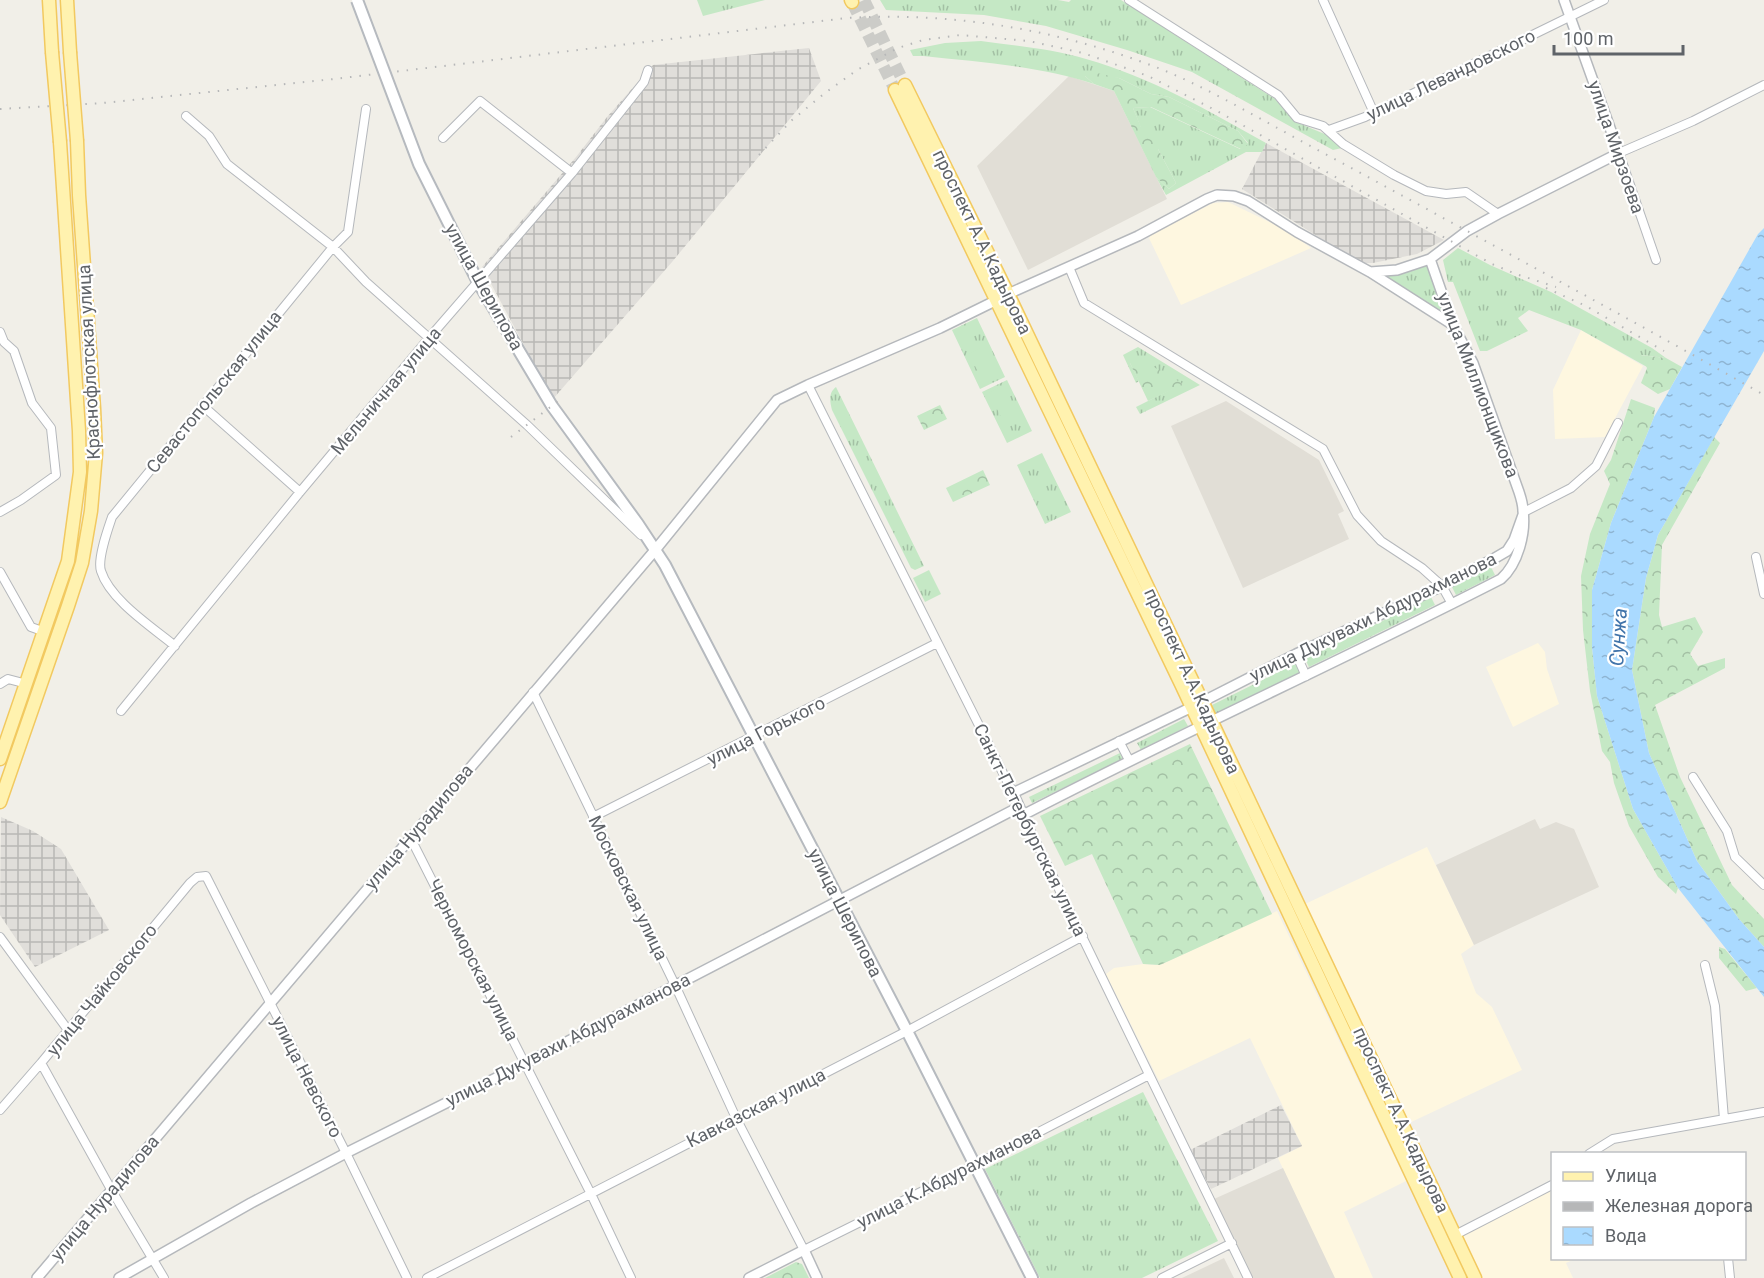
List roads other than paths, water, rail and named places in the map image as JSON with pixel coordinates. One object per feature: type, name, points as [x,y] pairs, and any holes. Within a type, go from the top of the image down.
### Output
[{"type":"main road","name":"Краснофлотская улица","points":[[0,759],[68,561],[80,472],[49,0]]},
{"type":"main road","name":"Краснофлотская улица","points":[[0,802],[82,563],[91,511],[96,453],[67,0]]},
{"type":"main road","name":"улица Шерипова","points":[[357,0],[419,164],[478,282],[552,406],[656,549],[677,586],[1032,1278]]},
{"type":"main road","name":"проспект А.А.Кадырова","points":[[900,88],[1197,704],[1460,1278]]},
{"type":"main road","name":"проспект А.А.Кадырова","points":[[1206,724],[1475,1278]]},
{"type":"street","points":[[1129,0],[1278,95],[1297,118],[1323,126],[1343,144],[1394,175],[1426,191],[1446,194],[1466,192],[1498,214]]},
{"type":"street","points":[[1323,0],[1374,112]]},
{"type":"street","name":"улица Мирзоева","points":[[1564,0],[1656,260]]},
{"type":"street","name":"улица Левандовского","points":[[1329,130],[1374,112],[1604,0]]},
{"type":"street","name":"Мельничная улица","points":[[121,711],[429,338],[572,173],[644,82],[648,70]]},
{"type":"street","points":[[1370,272],[1397,270],[1430,259],[1467,231],[1498,214],[1619,153],[1693,121],[1764,85]]},
{"type":"street","points":[[443,138],[480,101],[572,173]]},
{"type":"street","points":[[333,247],[348,232],[366,109]]},
{"type":"street","name":"улица Шерипова","points":[[186,116],[209,136],[227,164],[333,247],[366,282],[527,425],[656,549]]},
{"type":"street","name":"улица Нурадилова","points":[[37,1278],[656,549],[777,400],[940,328],[1025,286],[1138,236],[1217,195],[1234,195],[1248,201],[1297,232],[1370,272],[1454,325]]},
{"type":"street","name":"Севастопольская улица","points":[[175,646],[115,597],[100,569],[104,543],[112,516],[333,247]]},
{"type":"street","name":"улица Миллионщикова","points":[[1430,259],[1454,325],[1473,363],[1524,512]]},
{"type":"street","points":[[1069,267],[1084,303],[1323,449],[1358,515],[1381,541],[1422,568],[1442,586],[1452,604]]},
{"type":"street","points":[[0,333],[2,343],[14,351],[32,403],[51,428],[56,475],[0,512]]},
{"type":"street","name":"Санкт-Петербургская улица","points":[[808,385],[1083,936],[1248,1278]]},
{"type":"street","points":[[202,405],[300,492]]},
{"type":"street","points":[[1524,512],[1571,488],[1596,466],[1618,423]]},
{"type":"street","name":"улица Дукувахи Абдурахманова","points":[[1013,794],[1296,654],[1442,586],[1495,558],[1507,550],[1514,540],[1524,512]]},
{"type":"street","name":"улица Дукувахи Абдурахманова","points":[[119,1278],[251,1203],[346,1153],[526,1063],[838,900],[1306,676],[1501,579],[1508,572],[1520,546],[1524,512]]},
{"type":"street","points":[[1495,558],[1501,579]]},
{"type":"street","points":[[1760,559],[1764,594]]},
{"type":"street","points":[[0,572],[31,627],[45,632]]},
{"type":"street","name":"улица Горького","points":[[593,817],[937,644]]},
{"type":"street","points":[[1296,654],[1306,676]]},
{"type":"street","points":[[0,684],[8,680],[27,684]]},
{"type":"street","name":"Московская улица","points":[[533,693],[675,985],[736,1118],[817,1278]]},
{"type":"street","points":[[1119,741],[1129,760]]},
{"type":"street","points":[[1693,777],[1726,831],[1735,857],[1764,885]]},
{"type":"street","name":"Черноморская улица","points":[[410,837],[526,1063],[631,1278]]},
{"type":"street","name":"улица Невского","points":[[206,876],[407,1278]]},
{"type":"street","name":"улица Чайковского","points":[[0,1110],[190,883],[197,877],[206,876]]},
{"type":"street","name":"Кавказская улица","points":[[427,1278],[907,1031],[1083,936]]},
{"type":"street","points":[[0,937],[68,1030]]},
{"type":"street","points":[[1705,965],[1714,1006],[1724,1119]]},
{"type":"street","points":[[41,1063],[112,1191],[164,1278]]},
{"type":"street","name":"улица К.Абдурахманова","points":[[749,1278],[1149,1075]]},
{"type":"street","points":[[1592,1152],[1613,1139],[1764,1112]]},
{"type":"street","points":[[1455,1235],[1551,1186]]},
{"type":"street","points":[[1162,1278],[1232,1244]]},
{"type":"street","points":[[1728,1260],[1730,1278]]},
{"type":"water","name":"Сунжа","points":[[1764,228],[1764,351],[1658,535],[1646,578],[1632,670],[1649,753],[1697,861],[1739,919],[1764,947],[1764,997],[1678,888],[1633,809],[1597,696],[1592,647],[1592,590],[1611,523],[1654,417],[1758,234]]},
{"type":"tunnel","points":[[864,0],[905,85]]},
{"type":"tunnel","points":[[852,2],[895,90]]},
{"type":"railway","points":[[0,109],[103,103],[334,79],[847,18],[923,18],[998,25],[1072,40],[1109,51],[1197,85],[1764,395]]},
{"type":"railway","points":[[759,155],[792,120],[825,93],[857,70],[898,48],[923,40],[960,35],[1029,41],[1083,53],[1148,76],[1217,111],[1492,264],[1556,287]]},
{"type":"railway","points":[[1546,288],[1586,306],[1664,351]]},
{"type":"railway","points":[[511,437],[561,399]]}]
